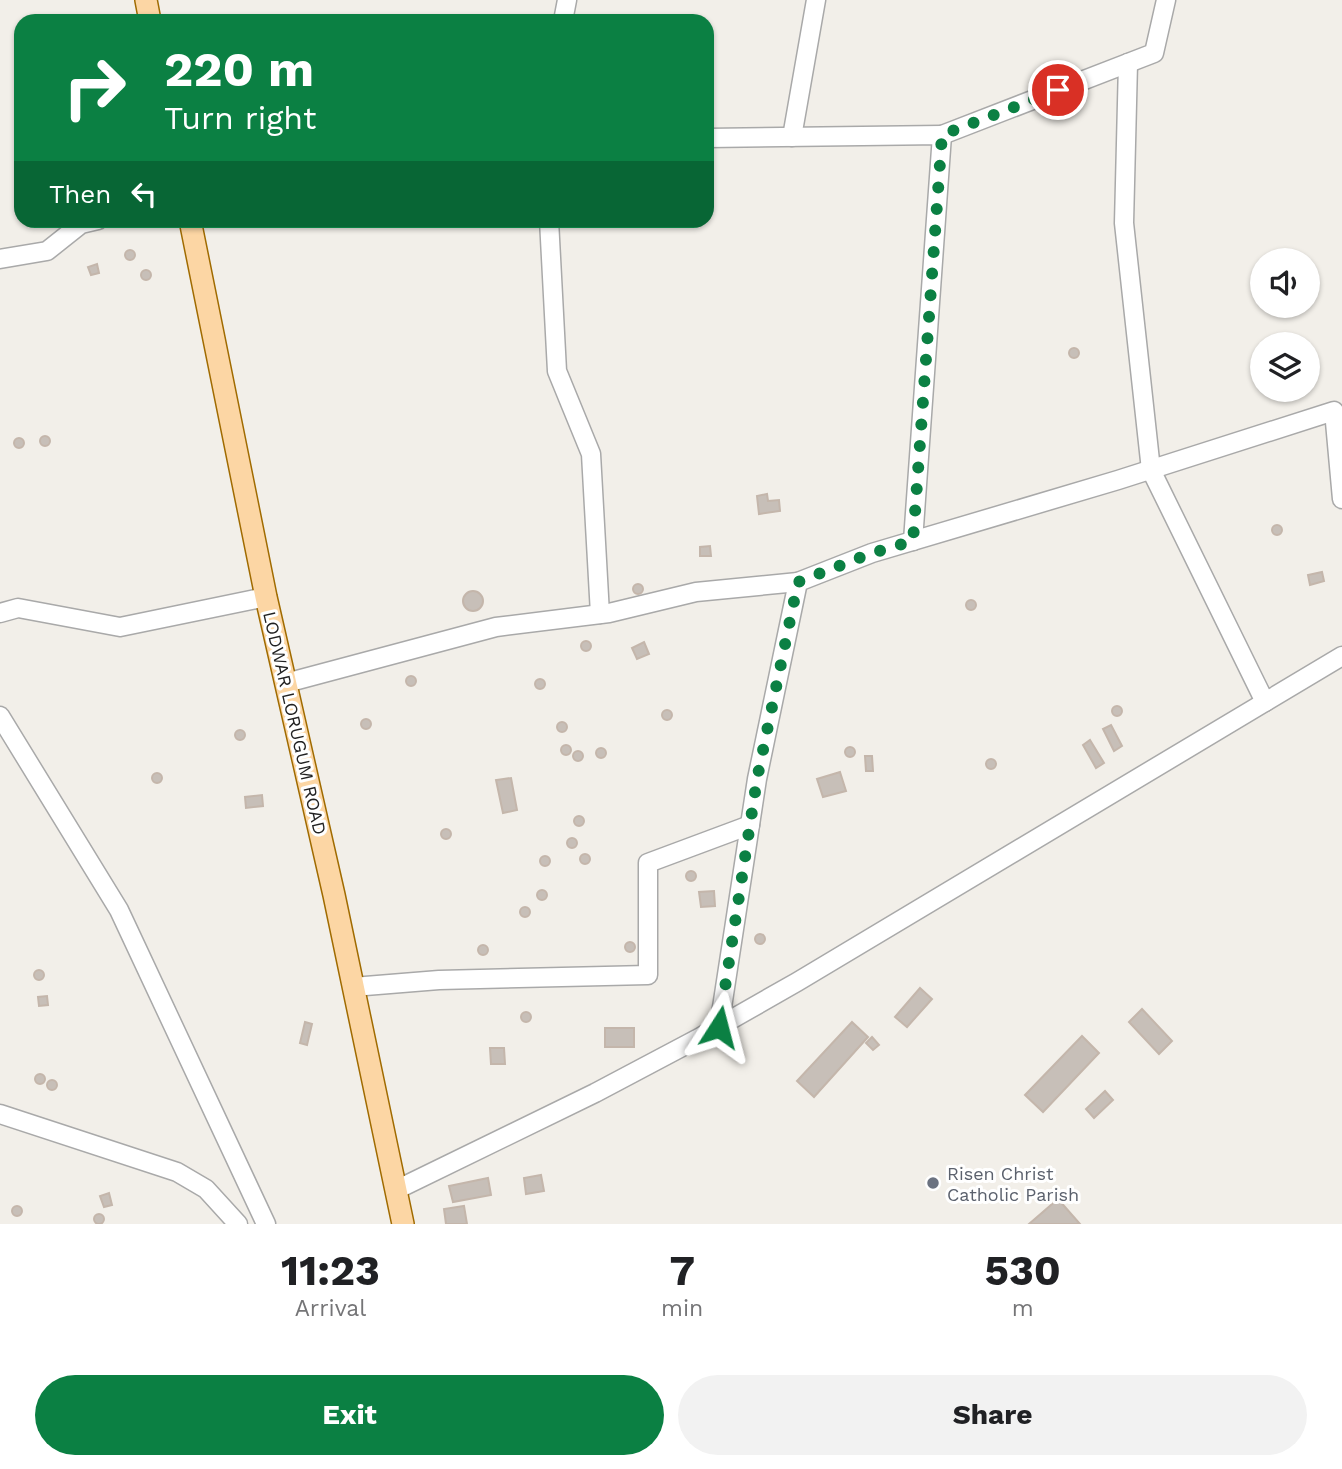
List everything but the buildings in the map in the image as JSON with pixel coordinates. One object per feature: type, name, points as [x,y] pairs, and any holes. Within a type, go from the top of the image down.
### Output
[{"type":"main road","name":"LODWAR LORUGUM ROAD","points":[[192,228],[266,597],[354,987],[403,1224]]},
{"type":"street","points":[[792,137],[816,0]]},
{"type":"street","points":[[714,138],[942,135],[1154,53],[1166,0]]},
{"type":"street","points":[[1128,63],[1124,223],[1152,470],[1265,702]]},
{"type":"street","points":[[913,541],[942,135]]},
{"type":"street","points":[[0,259],[47,251],[76,228]]},
{"type":"street","points":[[549,228],[557,371],[591,454],[600,614]]},
{"type":"street","points":[[286,683],[496,627],[600,614],[696,592],[798,582],[872,553],[1152,470],[1334,411],[1342,499]]},
{"type":"street","points":[[719,1027],[757,779],[798,582]]},
{"type":"street","points":[[0,613],[18,608],[120,628],[266,597]]},
{"type":"street","points":[[396,1190],[595,1093],[719,1027],[1342,656]]},
{"type":"street","points":[[0,716],[119,909],[266,1224]]},
{"type":"street","points":[[354,987],[439,980],[648,975],[648,863],[750,825]]},
{"type":"street","points":[[0,1114],[177,1172],[206,1189],[239,1224]]},
{"type":"place","name":"Risen Christ Catholic Parish","points":[[933,1183]]},
{"type":"route","points":[[719,1027],[757,779],[798,582],[872,553],[913,541],[942,135],[1058,90]]}]
